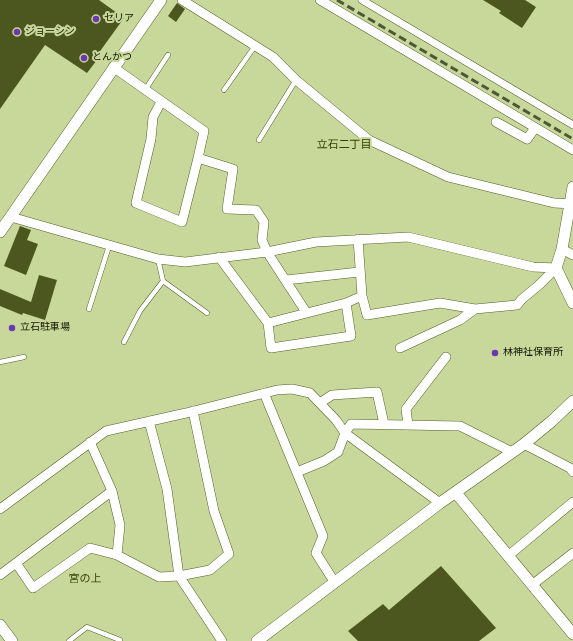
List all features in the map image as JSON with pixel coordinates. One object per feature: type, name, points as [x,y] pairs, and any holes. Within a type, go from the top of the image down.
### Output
[{"type":"street","points":[[0,232],[113,67],[161,0]]},
{"type":"street","points":[[182,0],[273,57],[296,80],[369,140],[448,177],[554,204],[571,204]]},
{"type":"street","points":[[320,0],[573,150]]},
{"type":"street","points":[[362,0],[573,125]]},
{"type":"street","points":[[113,67],[204,131],[182,222],[136,203],[151,140],[153,117],[161,102]]},
{"type":"street","points":[[496,122],[527,139],[535,128]]},
{"type":"street","points":[[198,158],[233,168],[227,209],[256,210],[264,222],[262,240],[267,252],[306,312]]},
{"type":"street","points":[[358,239],[359,272],[362,296],[367,315],[440,303],[475,309],[517,305],[522,299],[540,285],[556,268],[562,248],[573,187]]},
{"type":"street","points":[[11,217],[158,259],[185,262],[267,252],[316,242],[408,237],[533,267],[556,268]]},
{"type":"street","points":[[562,248],[573,255]]},
{"type":"street","points":[[219,257],[268,322],[271,348],[351,336],[346,303]]},
{"type":"street","points":[[556,268],[573,303]]},
{"type":"street","points":[[286,280],[359,272]]},
{"type":"street","points":[[268,322],[346,303],[362,296]]},
{"type":"street","points":[[400,348],[460,320],[475,309]]},
{"type":"street","points":[[408,425],[406,409],[446,357]]},
{"type":"street","points":[[0,509],[106,431],[277,390],[292,389],[310,393],[336,420],[345,433],[440,503]]},
{"type":"street","points":[[320,403],[332,395],[377,392],[384,424]]},
{"type":"street","points":[[264,393],[322,536],[316,553],[335,583]]},
{"type":"street","points":[[257,641],[440,503],[524,444],[573,401]]},
{"type":"street","points":[[16,563],[33,588],[90,548],[117,555],[159,577],[180,576],[210,570],[229,554],[214,511],[193,411]]},
{"type":"street","points":[[149,421],[167,489],[180,576],[222,641]]},
{"type":"street","points":[[297,472],[324,462],[338,452],[345,433],[351,424],[460,426],[512,452]]},
{"type":"street","points":[[90,442],[112,491],[120,525],[117,555]]},
{"type":"street","points":[[524,444],[570,468],[573,472]]},
{"type":"street","points":[[0,575],[112,491]]},
{"type":"street","points":[[456,493],[532,585],[572,630]]},
{"type":"street","points":[[508,556],[573,502]]},
{"type":"street","points":[[532,585],[573,553]]},
{"type":"street","points":[[0,625],[12,641]]},
{"type":"lane","points":[[224,90],[255,45]]},
{"type":"lane","points":[[145,90],[168,55]]},
{"type":"lane","points":[[259,140],[296,80]]},
{"type":"lane","points":[[89,309],[109,246]]},
{"type":"lane","points":[[158,259],[163,280],[207,313]]},
{"type":"lane","points":[[124,342],[140,311],[163,280]]},
{"type":"lane","points":[[0,362],[24,357]]},
{"type":"lane","points":[[69,641],[87,627],[120,640]]},
{"type":"building","points":[[0,0],[99,0],[124,18],[98,54],[100,56],[87,73],[45,45],[0,109]]},
{"type":"building","points":[[483,0],[525,0],[536,7],[522,28],[499,13],[501,11]]},
{"type":"building","points":[[177,3],[185,9],[176,22],[168,16]]},
{"type":"building","points":[[20,226],[31,230],[27,240],[38,244],[26,275],[4,266]]},
{"type":"building","points":[[39,275],[57,280],[45,320],[23,313],[22,315],[0,306],[0,289],[31,302]]},
{"type":"building","points":[[441,566],[496,628],[479,641],[358,641],[348,631],[383,604],[389,610]]},
{"type":"railway","points":[[337,0],[573,139]]},
{"type":"place","name":"セリア","points":[[96,19]]},
{"type":"place","name":"ジョーシン","points":[[17,32]]},
{"type":"place","name":"とんかつ","points":[[84,58]]},
{"type":"place","name":"立石駐車場","points":[[12,328]]},
{"type":"place","name":"林神社保育所","points":[[495,353]]},
{"type":"district","name":"立石二丁目","points":[[344,146]]},
{"type":"district","name":"宮の上","points":[[85,580]]}]
